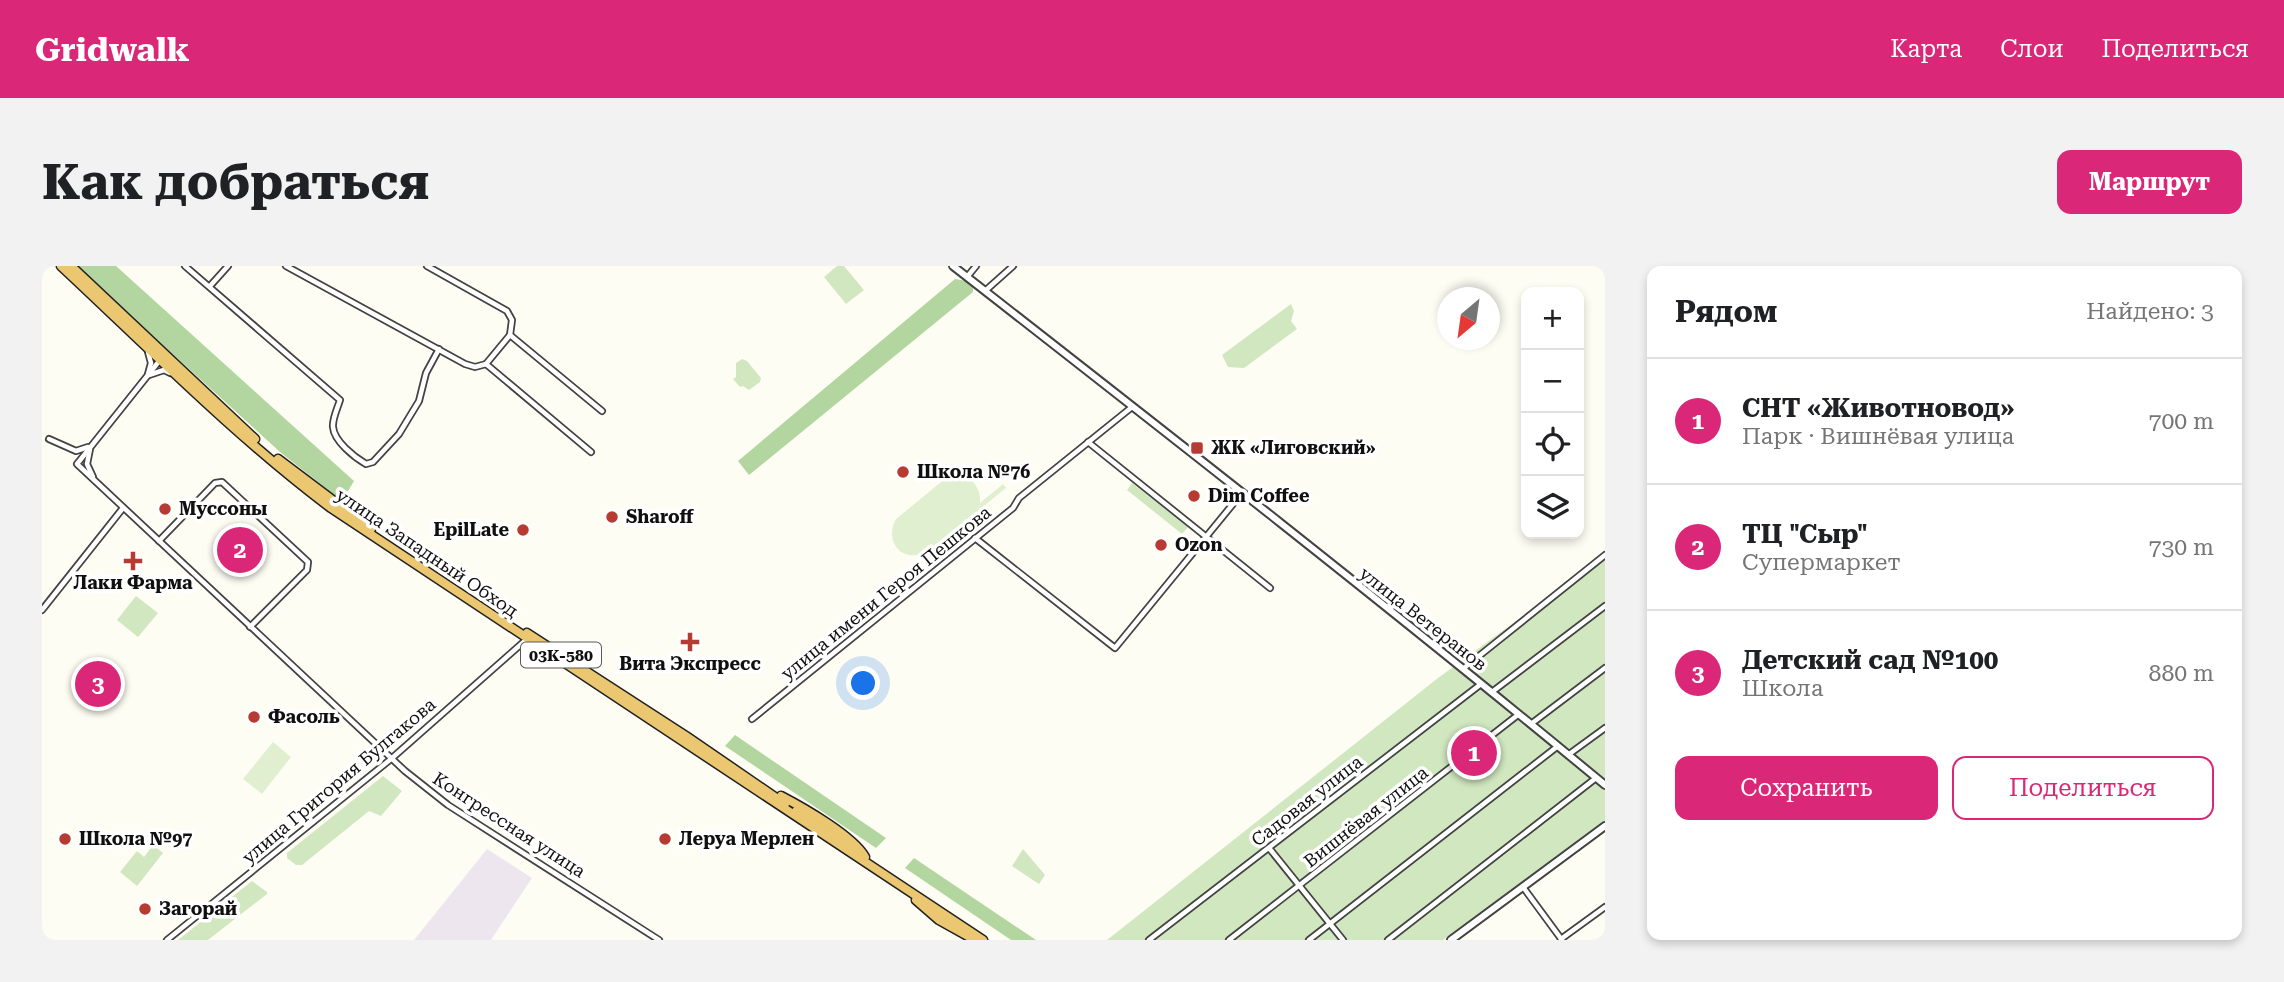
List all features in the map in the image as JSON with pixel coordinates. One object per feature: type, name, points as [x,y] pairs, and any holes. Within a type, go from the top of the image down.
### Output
[{"type":"highway","name":"улица Западный Обход","points":[[61,266],[269,452],[345,510],[426,568],[991,940]]},
{"type":"highway","name":"улица Западный Обход","points":[[71,266],[250,441],[306,489],[400,555],[983,940]]},
{"type":"highway","points":[[913,895],[923,908],[939,920],[975,940]]},
{"type":"street","points":[[61,266],[71,279],[146,349],[150,358],[148,375]]},
{"type":"street","points":[[185,266],[340,400],[333,425],[336,436],[356,458],[366,464],[373,462],[399,433],[419,401],[426,373],[439,349]]},
{"type":"street","points":[[210,286],[228,266]]},
{"type":"street","points":[[286,266],[475,368],[485,364],[510,335],[513,320],[507,311],[427,266]]},
{"type":"street","name":"улица Ветеранов","points":[[953,266],[968,275]]},
{"type":"street","name":"улица Ветеранов","points":[[959,266],[1482,684]]},
{"type":"street","points":[[968,275],[976,266]]},
{"type":"street","points":[[986,290],[1013,266]]},
{"type":"street","name":"улица Ветеранов","points":[[986,290],[1234,482],[1482,684]]},
{"type":"street","points":[[510,335],[602,411]]},
{"type":"street","points":[[97,483],[87,464],[92,445],[163,356]]},
{"type":"street","points":[[485,364],[591,452]]},
{"type":"street","points":[[148,375],[164,370],[174,375],[245,442],[306,489]]},
{"type":"street","name":"улица имени Героя Пешкова","points":[[752,719],[1013,508],[1019,498],[1133,406]]},
{"type":"street","points":[[50,439],[76,451],[92,445]]},
{"type":"street","points":[[1088,442],[1270,588]]},
{"type":"street","name":"Конгрессная улица","points":[[92,445],[77,464],[391,759],[448,805],[659,940]]},
{"type":"street","points":[[159,541],[215,483],[222,482],[308,562],[307,570],[250,627]]},
{"type":"street","points":[[975,538],[1115,648],[1242,493]]},
{"type":"street","points":[[42,611],[123,508]]},
{"type":"street","points":[[1464,668],[1605,555]]},
{"type":"street","points":[[1492,692],[1605,606]]},
{"type":"street","name":"улица Григория Булгакова","points":[[167,940],[391,759],[527,639]]},
{"type":"street","points":[[1531,724],[1605,668]]},
{"type":"street","points":[[1482,684],[1605,785]]},
{"type":"street","name":"Садовая улица","points":[[1149,940],[1482,684]]},
{"type":"street","name":"Вишнёвая улица","points":[[1229,940],[1519,714]]},
{"type":"street","points":[[1568,755],[1605,728]]},
{"type":"street","points":[[1309,940],[1558,746]]},
{"type":"street","points":[[1388,940],[1596,778]]},
{"type":"street","points":[[1451,940],[1605,826]]},
{"type":"street","points":[[1269,848],[1343,940]]},
{"type":"street","points":[[1523,887],[1562,940],[1605,907]]},
{"type":"shaded area","points":[[487,849],[532,878],[491,940],[414,940]]},
{"type":"green space","points":[[76,266],[116,266],[354,481],[342,501],[280,452]]},
{"type":"green space","points":[[837,266],[844,266],[864,290],[846,304],[824,277]]},
{"type":"green space","points":[[955,279],[973,282],[973,292],[749,475],[738,461]]},
{"type":"green space","points":[[1291,304],[1294,311],[1291,321],[1297,329],[1244,368],[1228,367],[1222,355]]},
{"type":"green space","points":[[742,359],[747,361],[761,378],[760,382],[749,390],[740,387],[733,379],[736,377],[736,363]]},
{"type":"green space","points":[[959,475],[976,485],[980,503],[1003,484],[1006,488],[922,556],[900,551],[892,533],[896,519],[946,478]]},
{"type":"green space","points":[[1132,483],[1188,527],[1182,534],[1127,490]]},
{"type":"green space","points":[[1605,556],[1605,828],[1443,940],[1107,940],[1438,678]]},
{"type":"green space","points":[[136,596],[158,613],[138,637],[117,620]]},
{"type":"green space","points":[[735,735],[886,838],[876,848],[725,746]]},
{"type":"green space","points":[[273,742],[291,757],[262,794],[243,779]]},
{"type":"green space","points":[[383,776],[402,791],[381,816],[369,811],[302,865],[296,865],[287,858],[287,853]]},
{"type":"green space","points":[[153,845],[163,853],[137,886],[120,872],[137,851],[144,857]]},
{"type":"green space","points":[[1023,849],[1045,875],[1039,884],[1012,866]]},
{"type":"green space","points":[[914,858],[1036,940],[1011,940],[905,868]]},
{"type":"green space","points":[[252,881],[267,894],[208,940],[178,940]]},
{"type":"place","name":"ЖК «Лиговский»","points":[[1197,448]]},
{"type":"place","name":"Школа №76","points":[[903,472]]},
{"type":"place","name":"Dim Coffee","points":[[1194,496]]},
{"type":"place","name":"Муссоны","points":[[165,509]]},
{"type":"place","name":"Sharoff","points":[[612,517]]},
{"type":"place","name":"EpilLate","points":[[523,530]]},
{"type":"place","name":"Ozon","points":[[1161,545]]},
{"type":"place","name":"ТЦ \"Сыр\"","points":[[240,550]]},
{"type":"place","name":"Лаки Фарма","points":[[133,561]]},
{"type":"place","name":"Вита Экспресс","points":[[690,642]]},
{"type":"place","name":"Детский сад №100","points":[[98,684]]},
{"type":"place","name":"Фасоль","points":[[254,717]]},
{"type":"place","name":"СНТ «Животновод»","points":[[1474,753]]},
{"type":"place","name":"Школа №97","points":[[65,839]]},
{"type":"place","name":"Леруа Мерлен","points":[[665,839]]},
{"type":"place","name":"Загорай","points":[[145,909]]}]
